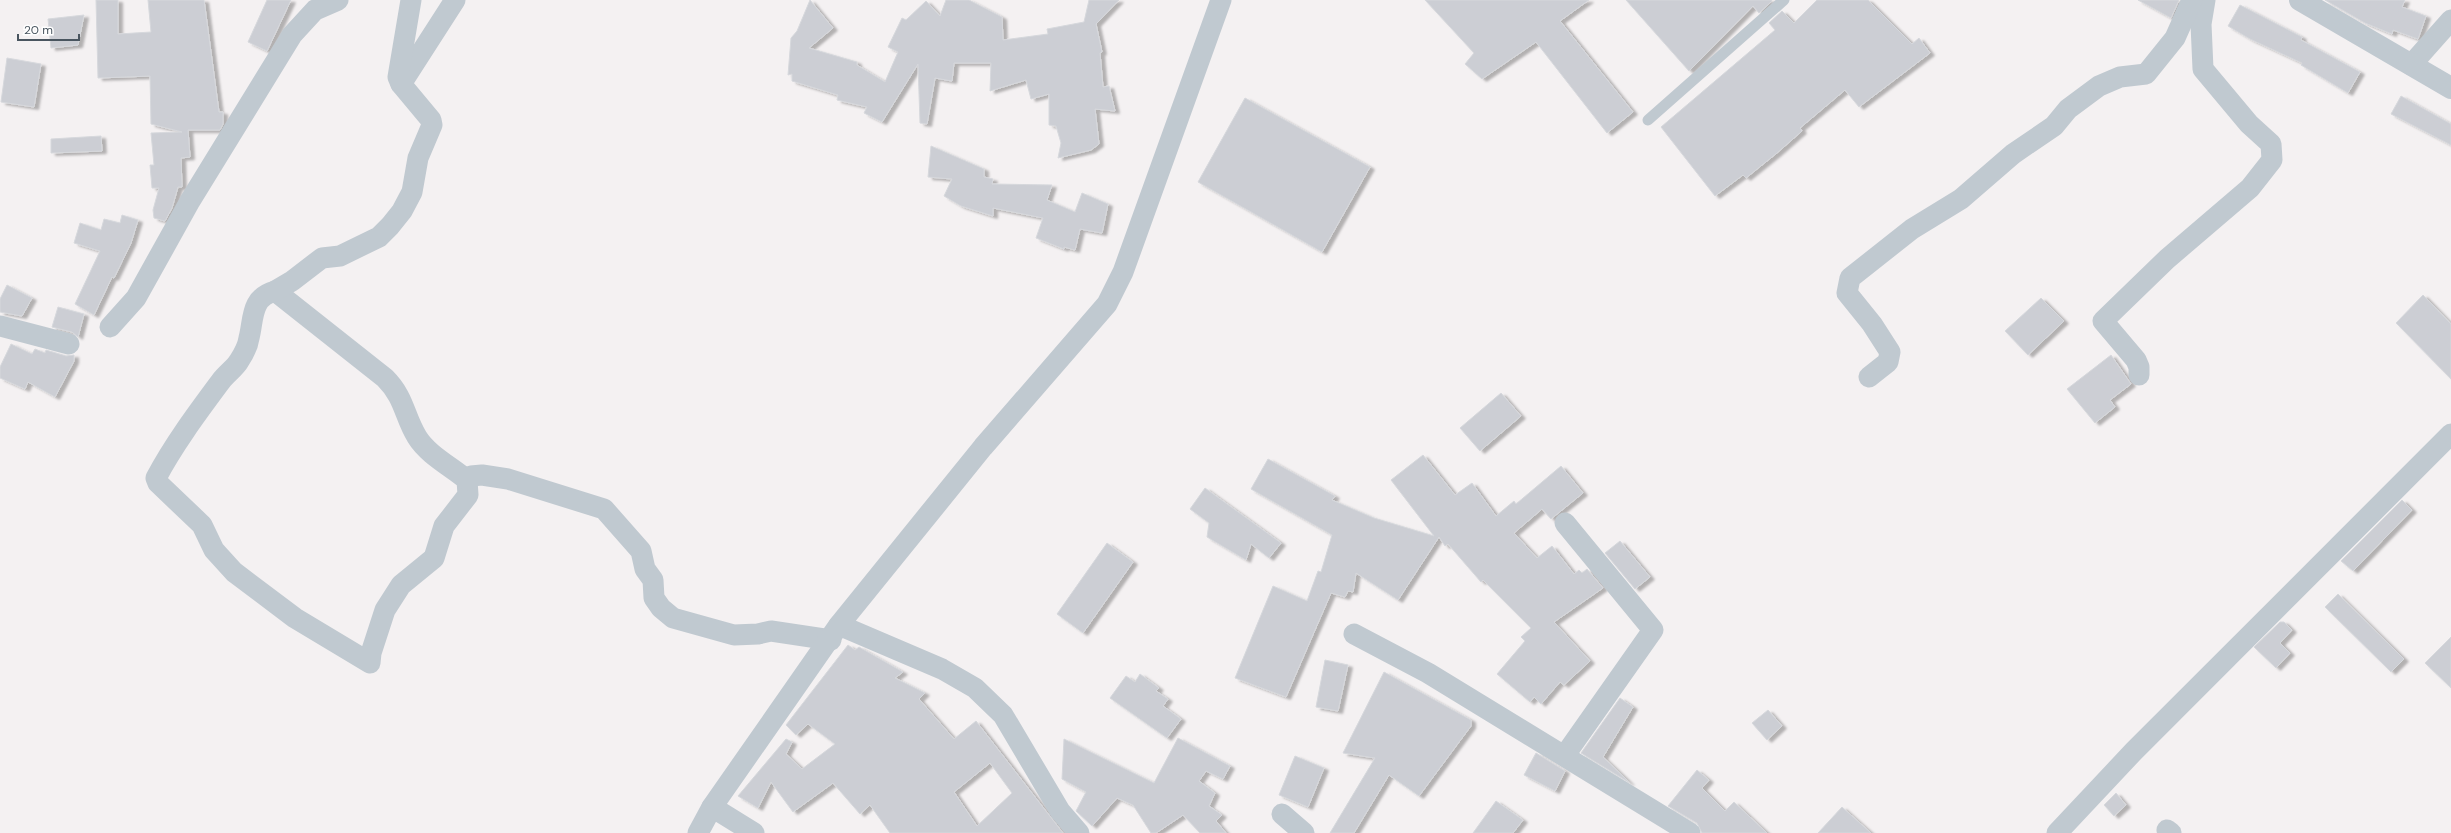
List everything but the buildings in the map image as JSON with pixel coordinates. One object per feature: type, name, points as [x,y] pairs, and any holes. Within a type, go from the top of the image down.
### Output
[{"type":"street","points":[[110,328],[136,298],[190,201],[292,35],[315,10],[338,0]]},
{"type":"street","points":[[285,291],[396,389],[420,441],[467,480],[468,495],[444,526],[434,558],[402,585],[385,610],[371,653],[370,663],[295,618],[234,572],[214,550],[202,525],[156,478],[200,409],[225,376],[239,361],[249,338],[251,318],[258,301],[268,292],[285,291],[322,258],[340,256],[379,237],[402,212],[412,192],[418,158],[432,125],[431,120],[401,84],[398,77],[398,69],[411,0]]},
{"type":"street","points":[[401,84],[454,0]]},
{"type":"street","points":[[698,833],[712,808],[835,632],[983,447],[1107,304],[1123,272],[1221,0]]},
{"type":"street","points":[[1869,377],[1888,362],[1890,352],[1872,324],[1847,293],[1850,278],[1912,229],[1961,199],[2008,158],[2054,126],[2068,109],[2099,86],[2120,77],[2146,74],[2175,38],[2192,0]]},
{"type":"street","points":[[2139,374],[2139,367],[2136,360],[2103,321],[2168,258],[2250,188],[2272,160],[2271,144],[2249,124],[2203,69],[2201,24],[2205,0]]},
{"type":"street","points":[[2307,2],[2410,65],[2451,88]]},
{"type":"street","points":[[2410,65],[2451,20]]},
{"type":"street","points":[[0,326],[69,344]]},
{"type":"street","points":[[2057,833],[2134,752],[2451,434]]},
{"type":"street","points":[[467,480],[471,476],[482,475],[508,479],[604,509],[641,551],[645,569],[653,580],[654,598],[661,608],[673,618],[734,635],[758,634],[771,631],[835,632],[942,669],[975,688],[1003,715],[1060,811],[1079,833]]},
{"type":"street","points":[[1564,523],[1653,630],[1565,755]]},
{"type":"street","points":[[1354,634],[1428,673],[1565,755],[1690,833]]},
{"type":"street","points":[[712,808],[754,833]]},
{"type":"street","points":[[1282,814],[1304,833]]},
{"type":"lane","points":[[1648,120],[1784,0]]}]
